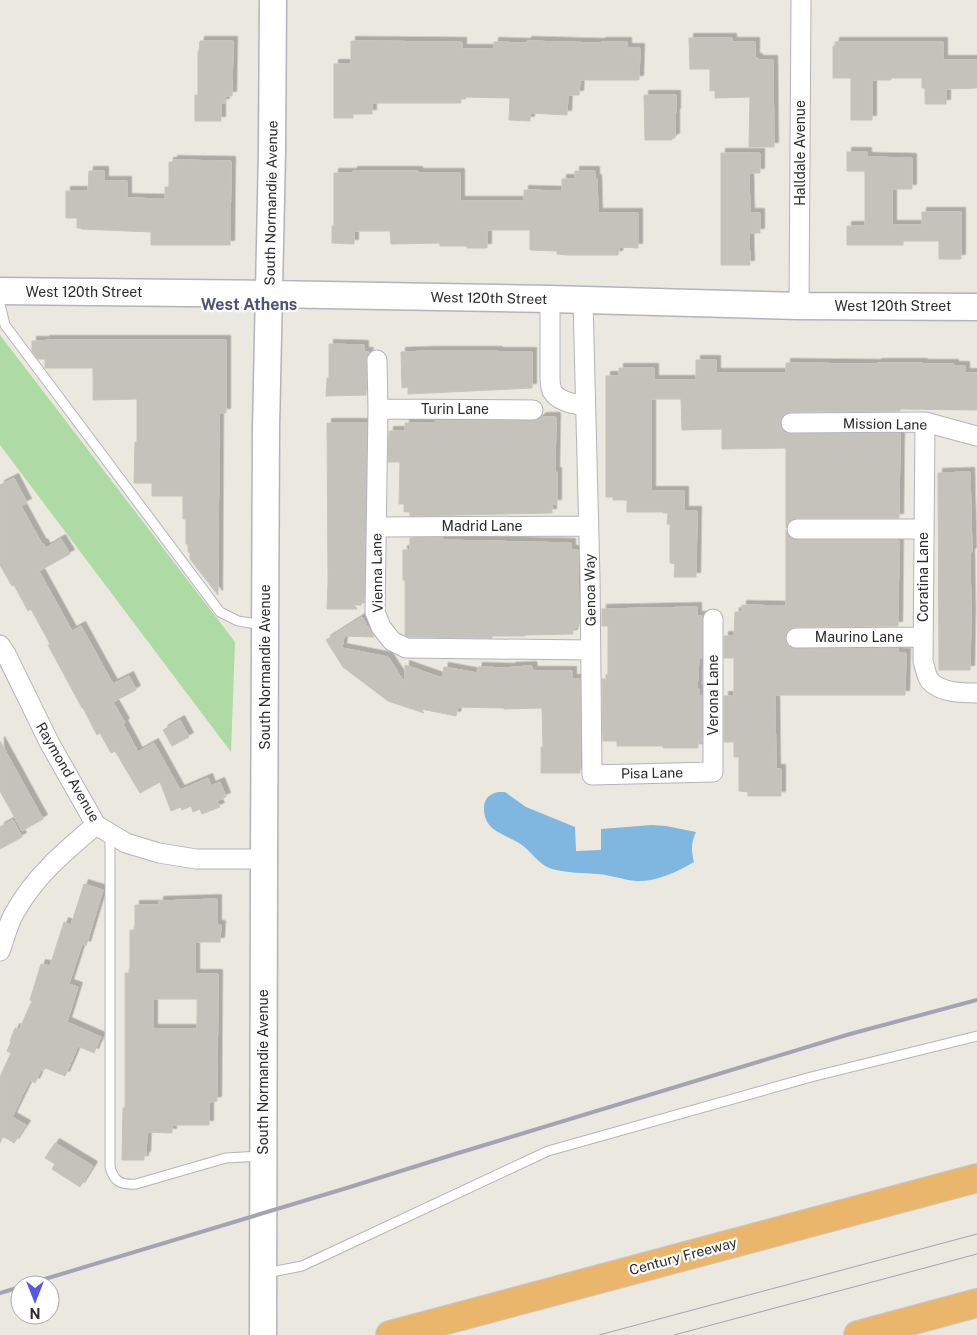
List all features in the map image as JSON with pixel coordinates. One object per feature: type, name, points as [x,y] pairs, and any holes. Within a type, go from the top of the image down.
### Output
[{"type":"highway","name":"Century Freeway","points":[[390,1335],[977,1178]]},
{"type":"highway","points":[[858,1335],[977,1303]]},
{"type":"main road","name":"South Normandie Avenue","points":[[263,1335],[266,428],[273,0]]},
{"type":"main road","name":"West 120th Street","points":[[0,291],[550,299],[799,306],[977,307]]},
{"type":"street","name":"Halldale Avenue","points":[[799,306],[801,0]]},
{"type":"street","points":[[550,299],[550,379],[552,391],[558,398],[585,406]]},
{"type":"street","name":"Genoa Way","points":[[583,300],[592,775]]},
{"type":"street","name":"Vienna Lane","points":[[378,360],[375,612],[381,627],[392,641],[406,648],[590,650]]},
{"type":"street","name":"Turin Lane","points":[[378,409],[533,410]]},
{"type":"street","name":"Mission Lane","points":[[791,423],[924,422],[977,436]]},
{"type":"street","name":"Coratina Lane","points":[[924,422],[923,661],[928,680],[939,688],[960,693],[977,693]]},
{"type":"street","name":"Madrid Lane","points":[[376,527],[588,526]]},
{"type":"street","points":[[797,529],[924,529]]},
{"type":"street","name":"Verona Lane","points":[[713,618],[713,772]]},
{"type":"street","name":"Maurino Lane","points":[[796,638],[923,637]]},
{"type":"street","name":"Raymond Avenue","points":[[2,652],[50,744],[103,829],[126,843],[159,854],[196,859],[264,859]]},
{"type":"street","name":"Pisa Lane","points":[[592,775],[713,772]]},
{"type":"street","points":[[0,951],[14,913],[36,880],[68,848],[103,829]]},
{"type":"lane","points":[[0,304],[5,325],[220,612],[238,621],[266,625]]},
{"type":"lane","points":[[103,829],[110,1167],[112,1175],[118,1181],[126,1184],[136,1184],[226,1158],[263,1156]]},
{"type":"lane","points":[[263,1274],[302,1266],[548,1151],[811,1077],[977,1036]]},
{"type":"green space","points":[[0,335],[235,642],[231,752],[0,445]]},
{"type":"water","points":[[498,792],[505,792],[526,807],[575,827],[576,851],[601,850],[601,829],[652,825],[666,826],[696,832],[692,847],[694,862],[666,876],[644,881],[552,869],[539,861],[519,843],[491,827],[487,822],[484,808],[486,799]]},
{"type":"building","points":[[689,38],[732,38],[732,42],[755,42],[755,58],[758,58],[758,60],[773,60],[774,147],[749,147],[750,97],[715,98],[715,90],[710,91],[710,69],[690,69]]},
{"type":"building","points":[[200,41],[233,41],[232,96],[225,96],[225,103],[221,103],[221,121],[195,121],[195,95],[198,95],[198,51]]},
{"type":"building","points":[[351,41],[462,42],[462,49],[494,49],[494,42],[627,42],[627,48],[640,48],[639,80],[580,80],[579,95],[568,95],[567,115],[530,113],[530,121],[509,120],[510,98],[461,97],[461,103],[372,103],[372,114],[353,114],[353,118],[334,118],[334,64],[351,64]]},
{"type":"building","points":[[835,42],[943,42],[943,60],[977,60],[977,88],[946,89],[946,104],[925,104],[925,88],[922,88],[922,78],[872,80],[872,120],[851,120],[851,78],[833,78],[833,46],[835,46]]},
{"type":"building","points":[[644,95],[676,95],[675,138],[672,138],[672,140],[645,140]]},
{"type":"building","points":[[847,152],[867,152],[867,157],[912,158],[912,189],[892,189],[892,225],[922,225],[922,212],[961,212],[961,259],[939,259],[939,241],[903,241],[903,245],[847,245],[847,226],[865,226],[865,171],[847,171]]},
{"type":"building","points":[[721,153],[760,153],[760,173],[749,173],[750,213],[760,213],[760,233],[749,233],[750,265],[721,265]]},
{"type":"building","points":[[173,160],[231,161],[230,245],[151,245],[151,232],[81,229],[77,228],[77,218],[66,218],[66,191],[88,191],[89,171],[104,171],[104,181],[127,181],[127,198],[165,199],[165,187],[169,187],[169,162],[173,162]]},
{"type":"building","points":[[353,171],[460,173],[460,201],[524,201],[524,190],[562,191],[562,179],[575,179],[575,171],[595,171],[598,213],[638,213],[638,248],[619,247],[618,255],[568,255],[557,254],[557,251],[530,250],[530,230],[487,230],[487,248],[440,246],[440,243],[391,244],[390,231],[354,231],[354,244],[332,243],[332,226],[334,226],[334,173],[353,173]]},
{"type":"building","points":[[226,340],[226,413],[219,413],[218,595],[190,559],[188,544],[186,544],[186,519],[183,519],[183,496],[152,496],[152,483],[134,483],[135,442],[137,442],[137,399],[93,400],[93,368],[45,368],[45,359],[38,359],[32,351],[32,341]]},
{"type":"building","points":[[329,344],[364,345],[364,352],[369,352],[366,360],[366,395],[326,396],[327,378],[329,378]]},
{"type":"building","points":[[401,352],[532,352],[532,388],[408,394],[408,387],[402,388]]},
{"type":"building","points":[[696,360],[716,360],[716,373],[786,373],[786,363],[954,364],[954,366],[965,366],[965,373],[977,373],[977,410],[900,409],[900,411],[791,412],[785,414],[781,418],[780,424],[786,433],[791,434],[900,433],[899,518],[797,518],[791,520],[786,528],[786,448],[722,449],[722,429],[682,430],[681,399],[651,399],[651,491],[684,491],[684,511],[697,511],[696,577],[674,577],[675,564],[670,563],[670,524],[667,524],[668,513],[627,512],[627,500],[613,500],[613,497],[606,497],[606,376],[619,376],[619,368],[654,368],[654,380],[696,380]]},
{"type":"building","points":[[542,417],[556,417],[555,472],[557,472],[557,504],[552,504],[552,513],[410,516],[410,512],[404,512],[404,504],[399,504],[400,462],[388,462],[389,431],[405,431],[405,423],[435,423],[435,421],[533,421]]},
{"type":"building","points":[[327,423],[367,423],[364,603],[353,603],[357,609],[327,609]]},
{"type":"building","points":[[970,472],[972,552],[970,553],[970,670],[939,670],[938,473]]},
{"type":"building","points":[[14,478],[27,503],[21,506],[42,544],[46,548],[61,539],[70,554],[39,571],[72,631],[81,626],[113,684],[129,676],[136,690],[113,702],[138,752],[154,743],[180,790],[208,778],[211,786],[220,782],[226,797],[217,801],[220,807],[202,814],[200,809],[193,812],[191,806],[182,810],[181,807],[171,811],[160,782],[140,793],[115,751],[111,753],[100,733],[97,735],[48,645],[50,644],[31,609],[28,611],[14,585],[12,586],[0,565],[0,485]]},
{"type":"building","points":[[786,530],[791,538],[797,540],[899,540],[898,626],[796,627],[791,628],[787,632],[785,639],[790,647],[796,649],[898,648],[898,653],[906,653],[905,695],[775,695],[776,769],[781,769],[781,796],[748,796],[748,792],[739,791],[739,757],[734,757],[734,742],[724,742],[724,696],[734,696],[734,658],[724,658],[724,636],[734,636],[735,612],[742,612],[742,605],[786,606]]},
{"type":"building","points":[[410,538],[571,543],[571,550],[578,550],[579,627],[573,628],[573,634],[492,636],[492,638],[409,637],[405,635],[403,550],[410,550]]},
{"type":"building","points":[[697,607],[697,616],[703,616],[702,658],[699,658],[697,689],[699,689],[699,696],[702,696],[702,742],[698,742],[698,748],[617,746],[617,741],[603,741],[602,679],[608,679],[608,626],[602,626],[602,609]]},
{"type":"building","points":[[362,617],[374,637],[344,636],[342,648],[388,657],[405,683],[405,665],[442,678],[444,667],[477,673],[478,667],[511,668],[532,666],[533,671],[572,671],[572,679],[580,679],[580,773],[541,773],[541,747],[543,747],[542,708],[458,707],[456,716],[421,709],[424,713],[388,701],[343,667],[326,640]]},
{"type":"building","points":[[180,720],[189,737],[172,746],[163,730]]},
{"type":"building","points":[[0,741],[43,819],[22,831],[0,791]]},
{"type":"building","points":[[13,820],[22,837],[0,849],[0,827]]},
{"type":"building","points":[[84,884],[103,890],[86,946],[82,944],[69,984],[78,987],[67,1022],[101,1037],[94,1053],[78,1046],[65,1076],[45,1068],[43,1071],[41,1070],[35,1083],[30,1080],[12,1117],[26,1125],[14,1143],[3,1136],[0,1143],[0,1077],[11,1053],[7,1051],[10,1041],[15,1028],[19,1030],[32,1001],[30,1000],[41,964],[50,966],[64,922],[71,925]]},
{"type":"building","points":[[217,899],[217,925],[221,925],[220,942],[195,942],[195,974],[218,974],[217,1101],[209,1102],[209,1125],[172,1125],[172,1133],[147,1132],[146,1156],[144,1156],[144,1160],[122,1160],[123,1108],[125,1108],[125,973],[130,973],[130,930],[135,930],[135,905],[159,905],[159,901]],"holes":[[[153,999],[197,999],[197,1029],[153,1029]]]},
{"type":"building","points":[[55,1143],[93,1166],[80,1187],[52,1169],[55,1164],[45,1158]]},
{"type":"tram line","points":[[599,1335],[977,1234]]},
{"type":"tram line","points":[[674,1335],[977,1254]]},
{"type":"railway","points":[[58,1275],[850,1034],[977,1000]]},
{"type":"railway","points":[[0,1293],[10,1290]]},
{"type":"district","name":"West Athens","points":[[249,304]]}]
